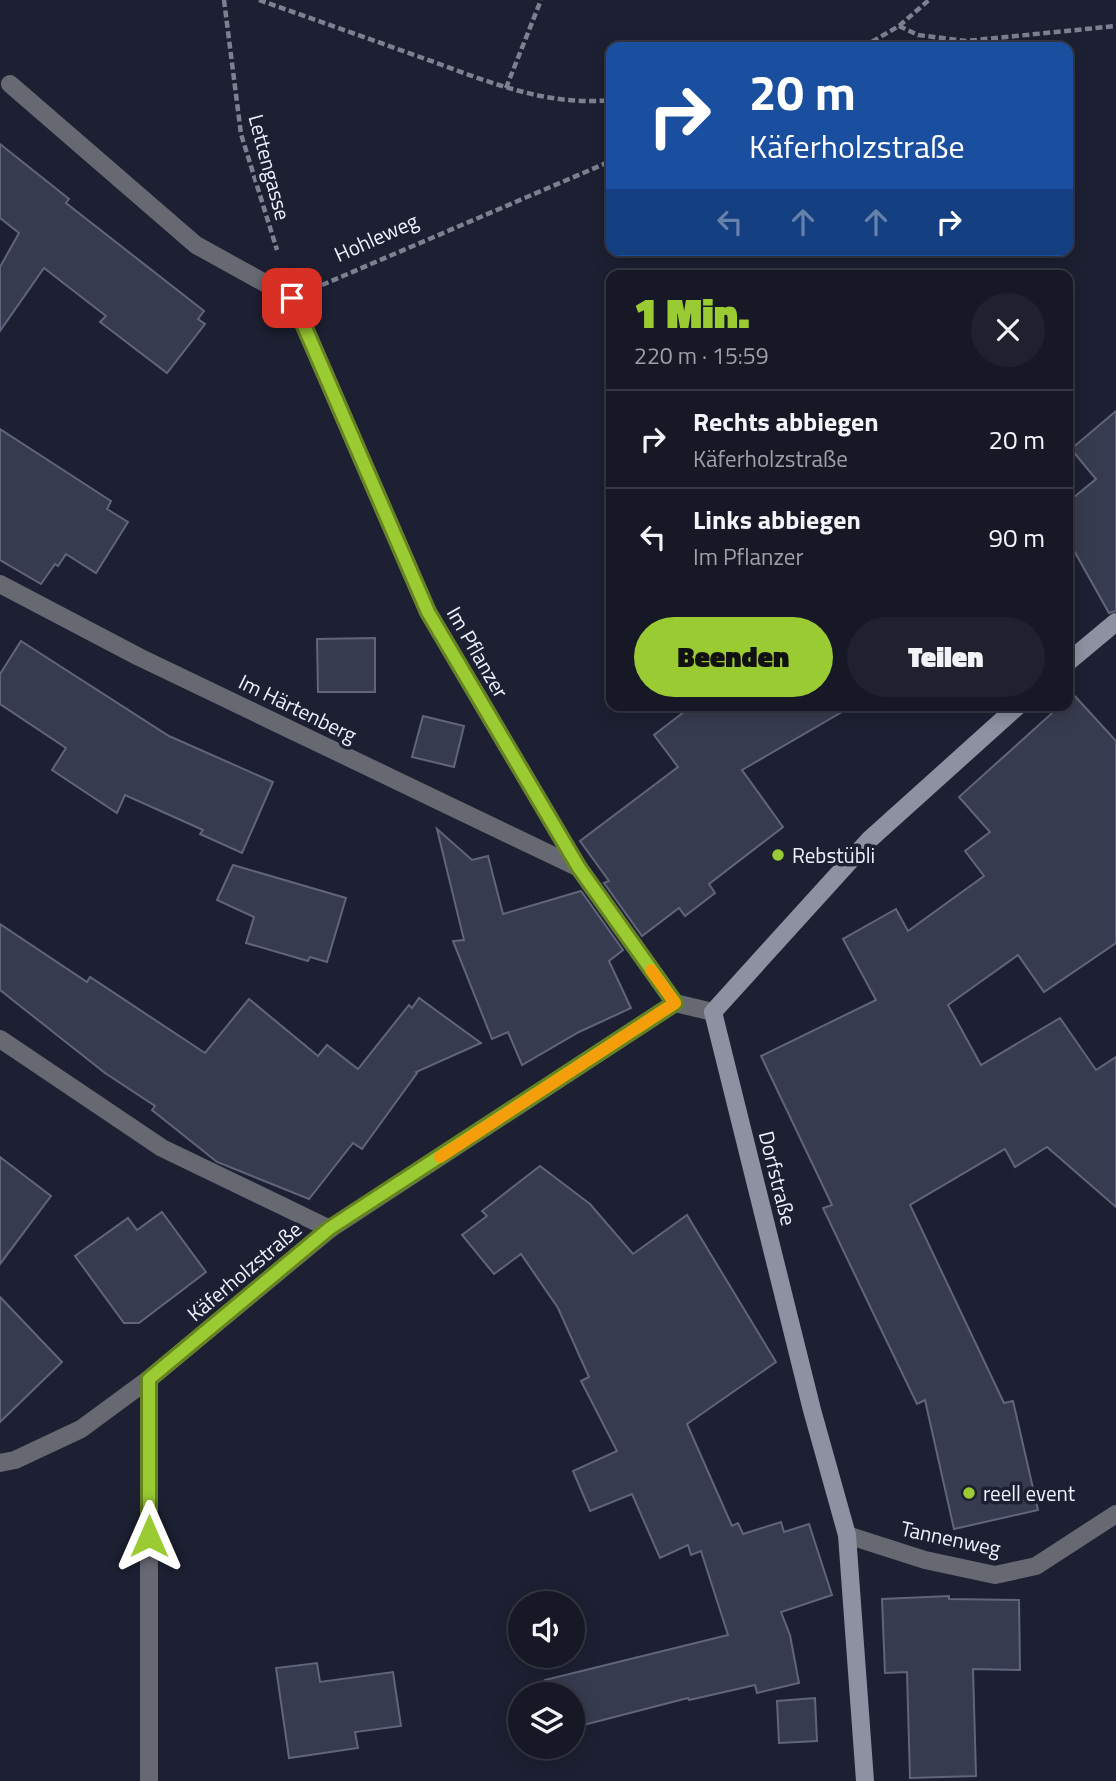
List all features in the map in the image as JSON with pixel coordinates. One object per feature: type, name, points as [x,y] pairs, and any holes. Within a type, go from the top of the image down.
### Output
[{"type":"street","points":[[10,84],[196,244],[292,298]]},
{"type":"street","name":"Im Pflanzer","points":[[292,298],[428,612],[579,868],[675,1003]]},
{"type":"street","name":"Im Härtenberg","points":[[0,584],[139,657],[579,868]]},
{"type":"street","points":[[1073,658],[1116,622]]},
{"type":"street","points":[[675,1003],[713,1012],[869,840],[1013,711]]},
{"type":"street","name":"Käferholzstraße","points":[[0,1463],[15,1460],[81,1429],[149,1379],[330,1228],[675,1003]]},
{"type":"street","name":"Dorfstraße","points":[[713,1012],[812,1410],[847,1535],[865,1781]]},
{"type":"street","points":[[0,1039],[162,1148],[330,1228]]},
{"type":"street","points":[[149,1379],[149,1781]]},
{"type":"street","name":"Tannenweg","points":[[847,1535],[925,1560],[995,1576],[1036,1566],[1116,1514]]},
{"type":"path","name":"Lettengasse","points":[[224,0],[241,134],[292,298]]},
{"type":"path","points":[[259,0],[506,88],[550,99],[606,100]]},
{"type":"path","points":[[506,88],[541,0]]},
{"type":"path","points":[[872,42],[899,26],[929,0]]},
{"type":"path","points":[[899,26],[918,35],[966,41],[1116,26]]},
{"type":"path","name":"Hohleweg","points":[[292,298],[606,163]]},
{"type":"building","points":[[0,144],[69,199],[66,203],[204,311],[198,319],[205,324],[167,373],[100,322],[106,316],[44,268],[0,331],[0,267],[19,233],[0,218]]},
{"type":"building","points":[[1116,411],[1116,611],[1109,613],[1073,549],[1073,498],[1096,479],[1073,451],[1073,447]]},
{"type":"building","points":[[0,429],[111,501],[107,509],[128,522],[96,573],[66,554],[41,584],[0,560]]},
{"type":"building","points":[[375,638],[375,692],[318,692],[317,639]]},
{"type":"building","points":[[21,641],[169,736],[273,782],[242,853],[200,834],[203,830],[125,795],[117,813],[52,770],[66,748],[0,704],[0,674]]},
{"type":"building","points":[[1073,694],[1116,741],[1116,943],[1044,992],[1018,955],[948,1005],[981,1065],[1060,1018],[1096,1070],[1116,1057],[1116,1207],[1047,1147],[1015,1167],[1005,1149],[910,1205],[1004,1403],[1013,1401],[1038,1510],[954,1529],[925,1400],[917,1404],[823,1208],[832,1205],[761,1056],[876,1000],[843,939],[896,909],[908,931],[984,876],[965,851],[990,832],[959,797],[1054,711],[1073,711]]},
{"type":"building","points":[[685,711],[844,711],[742,770],[783,827],[709,884],[715,893],[685,916],[679,908],[642,936],[604,883],[609,881],[580,841],[678,767],[654,735]]},
{"type":"building","points":[[423,716],[464,726],[454,767],[412,757]]},
{"type":"building","points":[[437,829],[472,860],[488,856],[503,914],[581,891],[623,950],[609,961],[631,1008],[579,1032],[522,1065],[508,1032],[492,1039],[453,941],[464,940]]},
{"type":"building","points":[[233,865],[346,898],[327,962],[310,957],[308,961],[246,943],[254,917],[217,900]]},
{"type":"building","points":[[0,924],[87,982],[90,977],[205,1053],[249,999],[318,1056],[327,1045],[358,1069],[409,1005],[412,1008],[419,998],[481,1043],[416,1072],[362,1149],[353,1143],[309,1199],[217,1162],[152,1110],[155,1106],[105,1073],[0,990]]},
{"type":"building","points":[[0,1157],[51,1196],[0,1264]]},
{"type":"building","points":[[540,1166],[590,1204],[633,1254],[687,1215],[776,1362],[687,1424],[732,1526],[738,1523],[743,1534],[781,1522],[784,1532],[809,1524],[832,1595],[781,1612],[790,1635],[799,1683],[757,1693],[755,1685],[689,1700],[688,1698],[585,1725],[585,1682],[545,1682],[728,1635],[701,1551],[691,1555],[688,1545],[660,1558],[632,1494],[590,1511],[573,1471],[617,1451],[581,1381],[589,1377],[558,1308],[521,1254],[494,1274],[462,1235],[487,1216],[482,1211]]},
{"type":"building","points":[[162,1212],[206,1272],[139,1323],[124,1323],[75,1256],[128,1218],[137,1230]]},
{"type":"building","points":[[0,1297],[62,1362],[0,1422]]},
{"type":"building","points":[[949,1596],[949,1599],[1019,1600],[1020,1670],[973,1669],[976,1776],[910,1778],[907,1672],[885,1673],[882,1599]]},
{"type":"building","points":[[317,1663],[320,1682],[393,1672],[401,1726],[355,1732],[358,1748],[289,1758],[276,1668]]},
{"type":"building","points":[[815,1698],[817,1741],[779,1743],[777,1701]]},
{"type":"slow traffic","points":[[440,1157],[675,1003],[651,970]]},
{"type":"place","name":"Rebstübli","points":[[778,855]]},
{"type":"place","name":"reell event","points":[[969,1493]]},
{"type":"route","points":[[149,1536],[149,1379],[330,1228],[675,1003],[579,868],[428,612],[292,298]]}]
